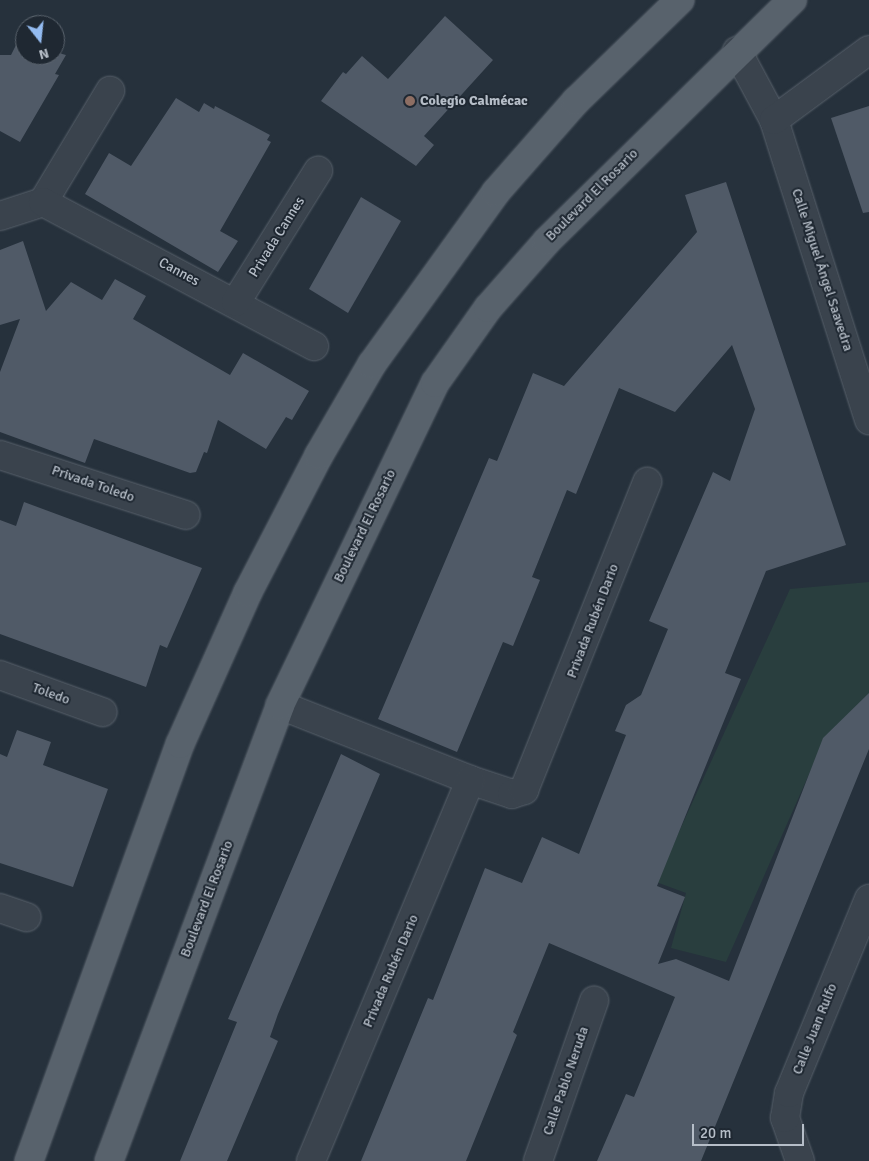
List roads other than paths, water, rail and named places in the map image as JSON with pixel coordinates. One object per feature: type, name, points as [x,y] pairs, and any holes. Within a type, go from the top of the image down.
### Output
[{"type":"main road","points":[[29,1161],[180,744],[248,592],[319,455],[372,364],[496,192],[576,101],[680,0]]},
{"type":"main road","name":"Boulevard El Rosario","points":[[108,1161],[280,705],[435,383],[488,308],[547,241],[737,51],[792,0]]},
{"type":"street","points":[[774,120],[869,50]]},
{"type":"street","name":"Calle Miguel Ángel Saavedra","points":[[737,51],[774,120],[869,420]]},
{"type":"street","points":[[0,216],[43,202],[110,91]]},
{"type":"street","name":"Privada Cannes","points":[[236,302],[318,171]]},
{"type":"street","name":"Cannes","points":[[43,202],[236,302],[314,346]]},
{"type":"street","name":"Privada Toledo","points":[[0,455],[38,465],[186,515]]},
{"type":"street","name":"Privada Rubén Dario","points":[[280,705],[470,780],[512,794],[524,790],[530,782],[647,482]]},
{"type":"street","name":"Toledo","points":[[0,675],[102,712]]},
{"type":"street","name":"Privada Rubén Dario","points":[[311,1161],[470,780]]},
{"type":"street","name":"Calle Juan Rulfo","points":[[800,1161],[785,1118],[789,1093],[869,899]]},
{"type":"street","points":[[0,908],[26,917]]},
{"type":"street","name":"Calle Pablo Neruda","points":[[538,1161],[594,1002]]},
{"type":"place","name":"Colegio Calmécac","points":[[410,101]]}]
